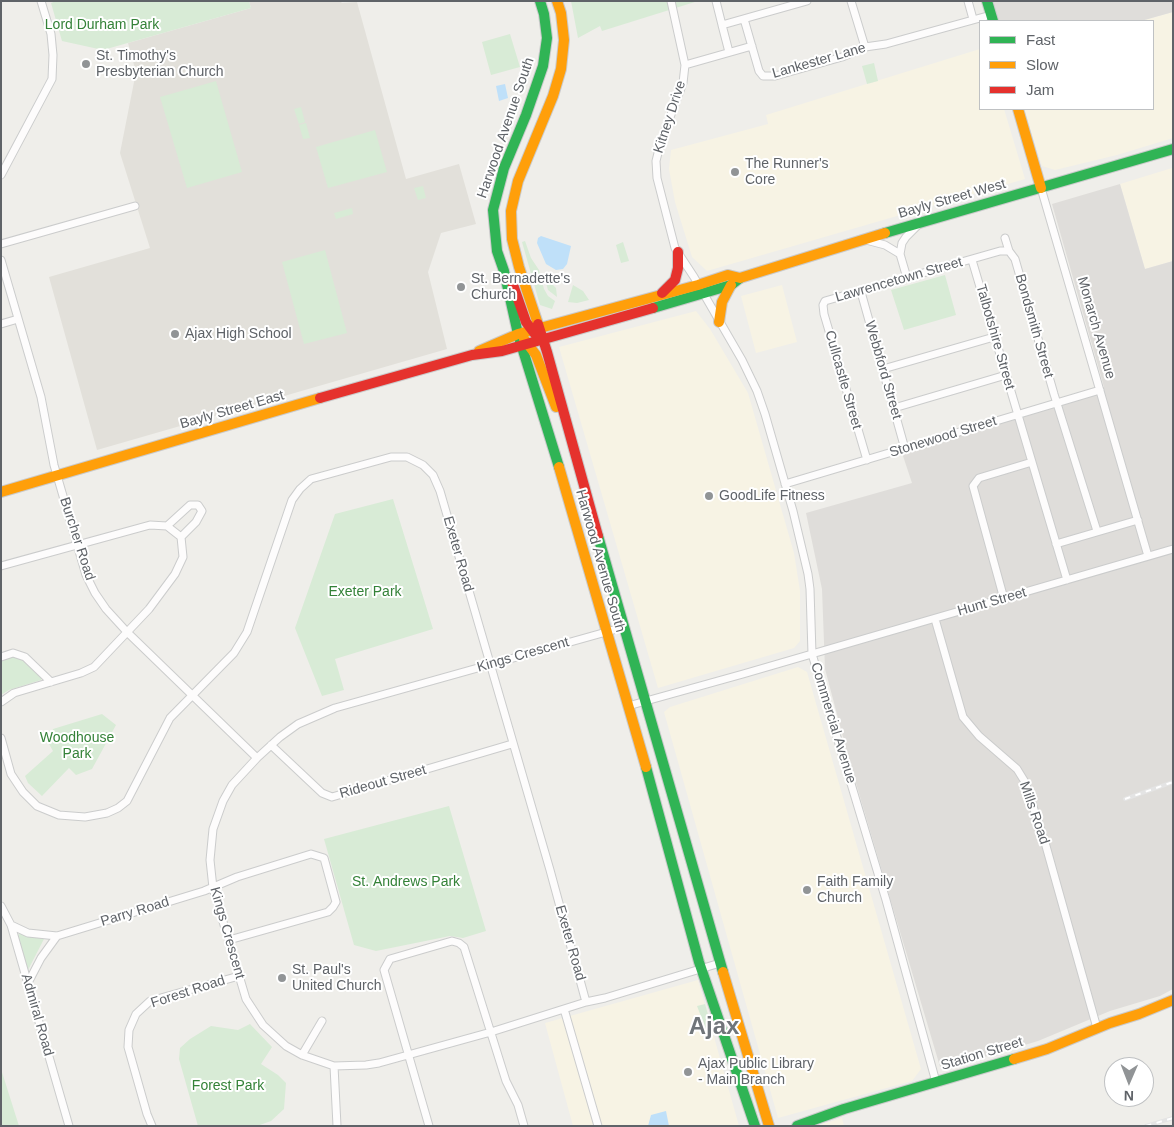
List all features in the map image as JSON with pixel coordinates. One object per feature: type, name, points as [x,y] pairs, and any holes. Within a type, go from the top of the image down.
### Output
[{"type":"main road","name":"Harwood Avenue South","points":[[540,1],[544,14],[546,38],[543,66],[526,115],[504,168],[493,210],[497,251],[504,271],[518,334],[525,344],[701,969],[755,1126]]},
{"type":"main road","name":"Harwood Avenue South","points":[[557,1],[561,13],[564,40],[561,69],[553,96],[518,180],[511,210],[512,239],[720,963],[769,1126]]},
{"type":"main road","points":[[988,1],[992,18]]},
{"type":"main road","name":"Monarch Avenue","points":[[1018,110],[1041,188]]},
{"type":"main road","name":"Bayly Street West","points":[[538,333],[660,294],[731,285],[740,278],[1173,149]]},
{"type":"main road","points":[[660,294],[675,280],[678,252]]},
{"type":"main road","points":[[504,271],[512,282],[526,322],[538,333]]},
{"type":"main road","name":"Bayly Street West","points":[[538,333],[701,289],[728,275],[740,278]]},
{"type":"main road","points":[[719,322],[722,302],[731,285]]},
{"type":"main road","name":"Bayly Street East","points":[[472,355],[518,334],[538,333]]},
{"type":"main road","name":"Bayly Street East","points":[[1,492],[374,382],[472,355],[502,351],[525,344],[538,333]]},
{"type":"main road","points":[[525,344],[536,355],[568,433]]},
{"type":"main road","points":[[563,481],[582,479]]},
{"type":"main road","points":[[661,825],[680,821]]},
{"type":"main road","name":"Station Street","points":[[797,1126],[844,1109],[1047,1049],[1173,1000]]},
{"type":"street","points":[[1,176],[52,79],[53,55],[51,34],[41,1]]},
{"type":"street","name":"Kitney Drive","points":[[671,1],[685,65],[684,83],[656,161],[657,178],[678,252],[701,289]]},
{"type":"street","points":[[716,1],[729,52]]},
{"type":"street","points":[[722,25],[807,1]]},
{"type":"street","points":[[851,1],[865,47]]},
{"type":"street","points":[[968,1],[973,19]]},
{"type":"street","name":"Lankester Lane","points":[[744,19],[759,71],[763,76],[775,76],[842,57],[865,47],[886,44],[973,19],[992,18]]},
{"type":"street","points":[[685,65],[752,46]]},
{"type":"street","name":"Monarch Avenue","points":[[1041,188],[1148,556]]},
{"type":"street","points":[[1,244],[135,206]]},
{"type":"street","points":[[907,278],[900,254],[902,244],[906,237],[920,223]]},
{"type":"street","name":"Bondsmith Street","points":[[1005,238],[1009,251],[1015,259],[1056,403],[1097,532]]},
{"type":"street","points":[[864,240],[885,245],[900,254]]},
{"type":"street","points":[[972,260],[1000,251],[1009,251]]},
{"type":"street","name":"Burcher Road","points":[[1,260],[41,396],[57,476],[86,575],[95,593],[106,609],[127,632],[258,758]]},
{"type":"street","name":"Lawrencetown Street","points":[[826,301],[972,260]]},
{"type":"street","name":"Talbotshire Street","points":[[972,260],[1067,580]]},
{"type":"street","name":"Commercial Avenue","points":[[701,289],[742,360],[757,391],[785,484],[808,574],[812,654],[886,900],[936,1082]]},
{"type":"street","name":"Webbford Street","points":[[861,292],[905,449]]},
{"type":"street","name":"Cullcastle Street","points":[[826,301],[823,305],[824,314],[866,460]]},
{"type":"street","points":[[1,324],[18,319]]},
{"type":"street","points":[[882,369],[994,337]]},
{"type":"street","points":[[894,408],[1006,376]]},
{"type":"street","name":"Stonewood Street","points":[[785,484],[1100,390]]},
{"type":"street","name":"Exeter Road","points":[[1,738],[11,774],[23,792],[37,806],[58,816],[85,818],[108,813],[127,801],[170,718],[234,653],[247,632],[292,500],[300,489],[311,480],[391,457],[407,458],[424,465],[433,475],[440,490],[550,870],[586,1002]]},
{"type":"street","points":[[1004,599],[973,486],[979,478],[1032,462]]},
{"type":"street","points":[[167,526],[190,504],[198,505],[202,511],[196,522],[181,537]]},
{"type":"street","points":[[1056,544],[1138,520]]},
{"type":"street","points":[[1,566],[150,525],[167,526],[181,537],[183,557],[175,574],[149,610],[94,667],[81,673],[14,693],[1,702]]},
{"type":"street","name":"Hunt Street","points":[[645,702],[1173,549]]},
{"type":"street","name":"Mills Road","points":[[936,619],[963,717],[979,736],[1018,769],[1026,782],[1097,1028]]},
{"type":"street","name":"Kings Crescent","points":[[624,627],[325,711],[298,724],[271,745],[232,785],[216,816],[212,829],[210,860],[213,888],[246,998],[263,1025],[286,1046],[302,1055],[334,1066],[366,1065],[491,1032],[720,963]]},
{"type":"street","points":[[1,657],[13,653],[25,657],[51,682]]},
{"type":"street","points":[[628,706],[645,702]]},
{"type":"street","name":"Rideout Street","points":[[271,745],[322,793],[332,797],[512,744]]},
{"type":"street","name":"Parry Road","points":[[11,925],[28,933],[57,936],[213,888],[237,877],[311,854],[324,858],[336,902],[333,908],[328,912],[229,940]]},
{"type":"street","name":"Admiral Road","points":[[1,906],[11,925],[69,1126]]},
{"type":"street","points":[[28,983],[41,958],[57,936]]},
{"type":"street","points":[[429,1126],[384,970],[390,959],[452,941],[459,943],[464,948],[506,1081],[518,1105],[524,1126]]},
{"type":"street","name":"Forest Road","points":[[152,1126],[128,1047],[128,1030],[136,1014],[150,1001],[239,976]]},
{"type":"street","points":[[564,1009],[598,1126]]},
{"type":"street","points":[[302,1055],[322,1022]]},
{"type":"street","points":[[334,1066],[337,1126]]},
{"type":"shaded area","points":[[249,1],[357,2],[406,179],[459,164],[476,224],[441,233],[428,272],[447,349],[97,450],[49,277],[150,248],[120,153],[136,72],[128,43],[251,8]]},
{"type":"shaded area","points":[[992,1],[1173,1],[1173,12],[1145,20],[998,20]]},
{"type":"shaded area","points":[[1173,12],[1173,138],[1117,155],[1055,170],[1042,166],[1024,110],[1154,110],[1154,20],[1145,20]]},
{"type":"shaded area","points":[[979,49],[979,110],[1004,110],[1025,179],[707,271],[692,257],[675,202],[669,169],[671,150],[768,124],[766,115]]},
{"type":"shaded area","points":[[1172,168],[1173,261],[1145,269],[1120,184]]},
{"type":"shaded area","points":[[1120,184],[1145,269],[1173,261],[1173,989],[1160,996],[1110,1011],[1038,1041],[941,1070],[850,763],[825,669],[822,589],[806,513],[912,483],[900,447],[1093,388],[1104,387],[1052,204]]},
{"type":"shaded area","points":[[782,285],[797,342],[756,353],[741,296]]},
{"type":"shaded area","points":[[696,311],[710,329],[748,393],[794,553],[800,591],[800,641],[794,648],[658,688],[559,347]]},
{"type":"shaded area","points":[[798,667],[807,672],[921,1069],[912,1081],[778,1118],[664,712],[670,707]]},
{"type":"shaded area","points":[[698,980],[739,1126],[573,1126],[545,1023]]},
{"type":"shaded area","points":[[842,1118],[844,1126],[816,1126]]},
{"type":"green space","name":"Lord Durham Park","points":[[56,1],[249,1],[251,8],[103,50],[62,41],[51,3]]},
{"type":"green space","points":[[571,1],[698,1],[602,31],[600,26],[578,38]]},
{"type":"green space","points":[[510,34],[520,67],[491,75],[482,42]]},
{"type":"green space","points":[[874,63],[878,81],[867,84],[862,66]]},
{"type":"green space","points":[[216,81],[242,172],[187,188],[160,97]]},
{"type":"green space","points":[[301,107],[305,122],[299,124],[294,109]]},
{"type":"green space","points":[[306,123],[310,138],[303,139],[299,125]]},
{"type":"green space","points":[[375,130],[387,172],[328,188],[316,147]]},
{"type":"green space","points":[[423,186],[426,198],[418,200],[414,188]]},
{"type":"green space","points":[[352,208],[353,214],[336,219],[334,213]]},
{"type":"green space","points":[[525,241],[531,258],[539,270],[544,289],[548,296],[555,301],[552,309],[540,305],[522,242]]},
{"type":"green space","points":[[623,242],[629,261],[621,263],[616,245]]},
{"type":"green space","points":[[325,250],[347,333],[304,344],[282,262]]},
{"type":"green space","points":[[945,275],[956,315],[904,330],[891,290]]},
{"type":"green space","points":[[544,276],[556,288],[557,297],[548,290]]},
{"type":"green space","points":[[573,285],[583,291],[589,300],[577,303],[568,302]]},
{"type":"green space","name":"Exeter Park","points":[[393,499],[433,629],[335,659],[344,690],[322,696],[295,628],[335,514]]},
{"type":"green space","points":[[14,656],[20,658],[39,673],[42,677],[41,680],[9,690],[1,695],[1,660]]},
{"type":"green space","name":"Woodhouse Park","points":[[102,714],[116,725],[92,769],[76,775],[69,768],[42,796],[28,783],[25,776],[53,751],[49,744],[53,729]]},
{"type":"green space","name":"St. Andrews Park","points":[[449,806],[486,931],[463,938],[450,936],[376,951],[354,945],[324,839]]},
{"type":"green space","points":[[19,933],[44,939],[28,970],[18,936]]},
{"type":"green space","points":[[705,1004],[713,1032],[703,1029],[702,1019],[697,1006]]},
{"type":"green space","name":"Forest Park","points":[[250,1024],[272,1047],[261,1064],[278,1075],[286,1083],[284,1109],[271,1121],[257,1126],[198,1126],[179,1059],[180,1048],[190,1039],[211,1026],[238,1030]]},
{"type":"green space","points":[[1,1069],[19,1126],[1,1126]]},
{"type":"water","points":[[505,84],[508,98],[499,101],[496,86]]},
{"type":"water","points":[[541,236],[571,246],[567,264],[563,269],[556,270],[546,264],[537,243],[538,238]]},
{"type":"water","points":[[666,1111],[669,1126],[648,1126],[651,1115]]},
{"type":"railway","points":[[1125,799],[1173,782]]},
{"type":"railway","points":[[1146,1126],[1173,1118]]},
{"type":"traffic: fast","points":[[540,1],[544,14],[547,38],[543,66],[526,115],[504,168],[493,210],[497,251],[504,271],[518,334],[559,467]]},
{"type":"traffic: fast","points":[[987,1],[993,20]]},
{"type":"traffic: fast","points":[[885,233],[1173,149]]},
{"type":"traffic: fast","points":[[653,308],[731,285],[740,278]]},
{"type":"traffic: fast","points":[[598,536],[723,972]]},
{"type":"traffic: fast","points":[[646,767],[699,962],[755,1126]]},
{"type":"traffic: fast","points":[[797,1126],[844,1109],[1014,1059]]},
{"type":"traffic: slow","points":[[538,324],[512,239],[511,211],[518,181],[553,96],[561,69],[564,40],[561,13],[557,1]]},
{"type":"traffic: slow","points":[[1018,110],[1041,188]]},
{"type":"traffic: slow","points":[[479,351],[518,334],[698,285],[728,275],[740,278],[885,233]]},
{"type":"traffic: slow","points":[[719,322],[722,302],[731,285]]},
{"type":"traffic: slow","points":[[524,339],[536,355],[556,407]]},
{"type":"traffic: slow","points":[[1,492],[320,398]]},
{"type":"traffic: slow","points":[[559,467],[646,767]]},
{"type":"traffic: slow","points":[[723,972],[769,1126]]},
{"type":"traffic: slow","points":[[1014,1059],[1047,1049],[1173,1000]]},
{"type":"traffic: jam","points":[[662,293],[675,280],[678,268],[678,252]]},
{"type":"traffic: jam","points":[[512,282],[526,322],[535,334]]},
{"type":"traffic: jam","points":[[320,398],[472,355],[502,351],[653,308]]},
{"type":"traffic: jam","points":[[538,324],[598,536]]},
{"type":"place","name":"St. Timothy's Presbyterian Church","points":[[86,64]]},
{"type":"place","name":"The Runner's Core","points":[[735,172]]},
{"type":"place","name":"St. Bernadette's Church","points":[[461,287]]},
{"type":"place","name":"Ajax High School","points":[[175,334]]},
{"type":"place","name":"GoodLife Fitness","points":[[709,496]]},
{"type":"place","name":"Faith Family Church","points":[[807,890]]},
{"type":"place","name":"St. Paul's United Church","points":[[282,978]]},
{"type":"place","name":"Ajax Public Library - Main Branch","points":[[688,1072]]},
{"type":"district","name":"Ajax","points":[[714,1027]]}]
